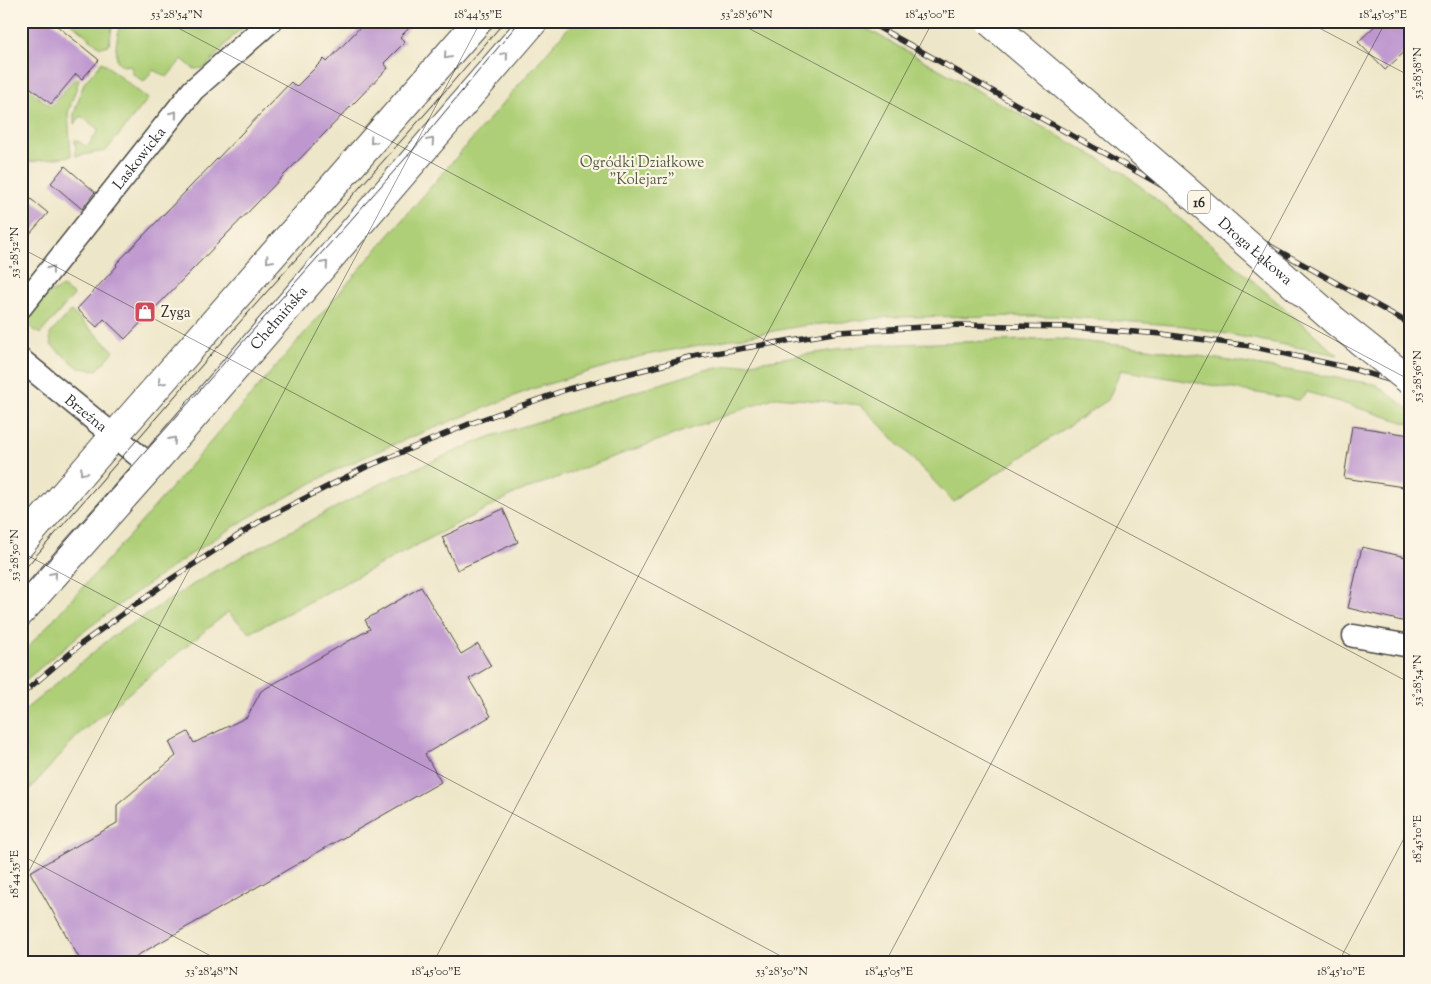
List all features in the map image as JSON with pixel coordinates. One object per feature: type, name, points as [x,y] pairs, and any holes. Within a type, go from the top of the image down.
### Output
[{"type":"main road","points":[[21,544],[478,21]]},
{"type":"main road","name":"Chełmińska","points":[[21,612],[151,466],[534,21]]},
{"type":"main road","name":"Droga Łąkowa","points":[[990,21],[1335,321],[1410,381]]},
{"type":"street","name":"Laskowicka","points":[[21,307],[193,90],[271,21]]},
{"type":"street","name":"Brzeźna","points":[[21,360],[151,466]]},
{"type":"street","points":[[1354,636],[1410,646]]},
{"type":"green space","points":[[69,21],[113,21],[109,45],[100,47]]},
{"type":"green space","points":[[120,21],[252,21],[235,34],[205,68],[194,69],[182,59],[167,77],[153,70],[144,82],[132,73],[129,65],[124,66],[117,61],[116,46]]},
{"type":"green space","name":"Ogródki Działkowe \"Kolejarz\"","points":[[574,21],[853,21],[1123,172],[1207,241],[1338,355],[1185,326],[1056,316],[892,317],[801,326],[641,356],[532,389],[399,442],[338,469],[248,518],[194,552],[79,635],[21,684],[21,655],[138,526]]},
{"type":"green space","points":[[102,62],[148,99],[106,151],[76,156],[75,139],[87,147],[99,130],[81,116],[74,124],[74,114],[84,83]]},
{"type":"green space","points":[[76,77],[79,80],[68,113],[71,156],[21,163],[21,83],[51,107]]},
{"type":"green space","points":[[63,287],[74,295],[40,334],[21,321],[26,309],[31,304]]},
{"type":"green space","points":[[71,311],[114,351],[97,370],[79,368],[51,345],[50,334]]},
{"type":"green space","points":[[1058,339],[1148,348],[1375,384],[1410,410],[1410,424],[1307,392],[1299,400],[1121,370],[1108,400],[954,502],[861,405],[776,397],[516,493],[250,633],[228,612],[80,733],[21,799],[21,713],[113,636],[211,573],[386,481],[489,437],[705,370],[868,345]]},
{"type":"building","points":[[21,21],[51,21],[99,60],[82,79],[76,74],[51,104],[21,80]]},
{"type":"building","points":[[366,21],[416,21],[400,37],[405,42],[384,63],[388,68],[125,339],[104,319],[97,327],[77,309],[117,266],[116,264],[291,82],[296,87],[324,59],[327,62]]},
{"type":"building","points":[[1380,21],[1410,21],[1410,47],[1385,70],[1358,42]]},
{"type":"building","points":[[65,166],[95,192],[82,209],[51,183]]},
{"type":"building","points":[[21,191],[48,213],[21,244]]},
{"type":"building","points":[[1352,426],[1410,435],[1410,488],[1344,478]]},
{"type":"building","points":[[503,509],[518,542],[457,570],[442,537]]},
{"type":"building","points":[[1362,547],[1410,558],[1410,623],[1348,608]]},
{"type":"building","points":[[421,587],[461,654],[478,644],[491,666],[469,679],[491,716],[425,754],[441,782],[124,963],[82,963],[30,872],[117,823],[117,805],[176,756],[169,742],[188,732],[194,743],[247,717],[261,691],[370,629],[365,620]]},
{"type":"tram line","points":[[21,573],[505,21]]},
{"type":"tram line","points":[[21,592],[419,143],[520,21]]},
{"type":"railway","points":[[867,21],[1410,324]]},
{"type":"railway","points":[[21,695],[81,644],[171,579],[262,520],[364,468],[469,424],[568,389],[698,356],[839,332],[959,325],[1068,327],[1162,334],[1250,346],[1349,368],[1410,386]]},
{"type":"place","name":"Zyga","points":[[145,312]]}]
